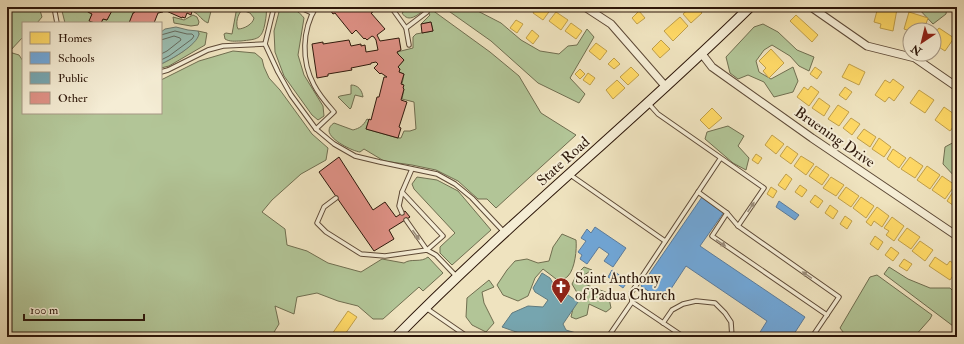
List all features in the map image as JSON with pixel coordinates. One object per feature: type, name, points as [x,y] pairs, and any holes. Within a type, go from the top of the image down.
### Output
[{"type":"main road","name":"State Road","points":[[396,337],[457,277],[702,54],[750,7]]},
{"type":"street","points":[[585,7],[611,24],[666,87]]},
{"type":"street","points":[[810,7],[867,46],[915,58],[957,87]]},
{"type":"street","name":"Bruening Drive","points":[[702,54],[712,66],[806,134],[957,236]]},
{"type":"lane","points":[[54,7],[57,22]]},
{"type":"lane","points":[[274,7],[265,44],[284,84],[316,130],[334,144],[354,156],[437,174],[455,184],[472,198],[505,233]]},
{"type":"lane","points":[[299,7],[312,13]]},
{"type":"lane","points":[[316,7],[312,13],[307,29],[305,43],[306,63],[314,86],[334,112],[316,130]]},
{"type":"lane","points":[[391,7],[406,28],[409,45]]},
{"type":"lane","points":[[406,28],[427,12]]},
{"type":"lane","points":[[162,72],[208,50],[223,46],[265,44]]},
{"type":"lane","points":[[648,103],[658,114],[764,188],[738,226]]},
{"type":"lane","points":[[608,337],[632,302],[631,293],[720,158]]},
{"type":"lane","points":[[402,213],[399,206],[402,192],[412,169]]},
{"type":"lane","points":[[569,174],[665,241]]},
{"type":"lane","points":[[336,198],[324,207],[317,223],[326,232],[361,254],[385,256],[427,250],[443,236],[402,192]]},
{"type":"lane","points":[[698,192],[727,213],[738,226],[839,297],[812,337]]},
{"type":"lane","points":[[727,213],[712,236],[826,316]]},
{"type":"lane","points":[[406,220],[427,250],[436,255],[457,277]]},
{"type":"lane","points":[[663,323],[672,310],[683,304],[696,301],[715,303],[725,312],[731,322],[732,337]]},
{"type":"lane","points":[[632,302],[684,337]]},
{"type":"lane","points":[[425,308],[468,337]]},
{"type":"green space","points":[[7,7],[39,7],[42,17],[38,22],[22,22],[22,38],[9,52],[19,55],[22,60],[22,114],[162,114],[162,80],[199,61],[233,51],[255,53],[262,59],[269,78],[280,90],[312,134],[328,148],[326,160],[301,174],[272,200],[262,212],[285,229],[287,245],[307,251],[328,263],[361,272],[382,259],[404,263],[422,260],[428,257],[443,273],[423,291],[419,287],[383,319],[373,319],[358,306],[338,301],[317,293],[297,297],[294,314],[275,306],[279,324],[271,337],[7,337]]},
{"type":"green space","points":[[61,7],[78,7],[92,14],[90,21],[92,22],[65,22]]},
{"type":"green space","points":[[112,7],[136,7],[130,22],[102,22],[103,19],[107,20]]},
{"type":"green space","points":[[199,7],[212,7],[208,23],[194,12],[195,9]]},
{"type":"green space","points":[[237,7],[266,7],[264,29],[258,38],[241,41],[231,41],[225,39],[224,34],[232,34]],"holes":[[[242,10],[250,13],[254,18],[252,22],[245,27],[238,29],[238,16]]]},
{"type":"green space","points":[[283,7],[295,10],[304,18],[298,55],[304,75],[323,106],[324,116],[318,120],[312,115],[284,76],[275,52],[274,31],[280,8]]},
{"type":"green space","points":[[405,7],[428,7],[490,52],[519,76],[541,113],[576,135],[496,208],[487,199],[478,199],[458,181],[436,170],[384,161],[364,149],[360,152],[352,150],[337,141],[330,134],[329,128],[334,123],[353,130],[361,126],[367,119],[369,120],[366,129],[398,138],[401,138],[404,131],[416,129],[414,102],[402,99],[404,74],[399,72],[400,69],[398,67],[404,60],[397,52],[413,48],[413,37],[416,34],[433,31],[431,22],[421,24],[430,15],[426,9],[414,17],[408,18],[402,13],[407,9]]},
{"type":"green space","points":[[443,7],[470,7],[501,23],[521,40],[540,51],[559,54],[568,46],[577,45],[587,29],[594,37],[570,78],[585,94],[579,103],[538,83],[491,41]]},
{"type":"green space","points":[[917,7],[947,7],[946,14],[936,22],[931,22]]},
{"type":"green space","points":[[193,15],[197,17],[199,22],[198,25],[191,26],[174,23],[173,17],[184,20]]},
{"type":"green space","points":[[763,24],[778,32],[797,50],[814,57],[809,71],[799,66],[790,56],[772,45],[764,50],[756,61],[759,72],[771,79],[793,67],[798,81],[793,92],[774,97],[764,82],[748,75],[738,79],[730,73],[726,57],[754,27]]},
{"type":"green space","points":[[198,31],[207,33],[205,45],[169,66],[162,68],[162,63],[188,48],[199,34]]},
{"type":"green space","points":[[351,85],[359,88],[363,97],[355,95],[350,109],[338,97],[351,94]]},
{"type":"green space","points":[[728,126],[744,136],[738,146],[749,158],[746,170],[733,163],[705,139],[707,132]]},
{"type":"green space","points":[[956,141],[957,179],[943,164],[945,147]]},
{"type":"green space","points":[[417,177],[437,180],[458,191],[491,230],[452,265],[440,253],[440,247],[455,233],[414,189],[412,184]]},
{"type":"green space","points":[[562,234],[576,240],[574,264],[568,276],[560,282],[543,269],[535,278],[528,296],[518,301],[503,295],[497,285],[515,261],[527,259],[538,263],[549,261],[553,247]]},
{"type":"green space","points":[[584,267],[592,270],[581,277],[582,283],[608,293],[611,308],[606,312],[589,304],[587,315],[576,319],[571,317],[574,304],[579,296],[572,284],[577,274]]},
{"type":"green space","points":[[889,267],[908,279],[930,288],[950,288],[957,295],[957,329],[884,274]]},
{"type":"green space","points":[[877,275],[932,315],[914,337],[847,337],[840,328],[870,277]]},
{"type":"green space","points":[[489,280],[494,287],[482,292],[484,303],[494,323],[486,332],[472,325],[466,317],[467,298]]},
{"type":"water","points":[[176,27],[198,31],[199,34],[194,43],[189,47],[162,63],[162,31],[165,29]]},
{"type":"building: Homes","points":[[537,7],[549,7],[551,9],[543,20],[533,13]]},
{"type":"building: Homes","points":[[691,7],[697,7],[702,13],[691,23],[683,14]]},
{"type":"building: Homes","points":[[878,7],[897,9],[893,31],[880,28],[881,24],[874,22]]},
{"type":"building: Homes","points":[[639,11],[645,18],[637,24],[632,18]]},
{"type":"building: Homes","points":[[556,12],[568,20],[561,30],[549,21]]},
{"type":"building: Homes","points":[[909,12],[928,18],[927,22],[906,22]]},
{"type":"building: Homes","points":[[796,15],[818,35],[812,42],[790,21]]},
{"type":"building: Homes","points":[[680,17],[688,26],[673,41],[664,31]]},
{"type":"building: Homes","points":[[516,20],[523,24],[517,33],[510,28]]},
{"type":"building: Homes","points":[[571,23],[582,31],[576,39],[565,31]]},
{"type":"building: Homes","points":[[532,30],[539,36],[533,44],[526,38]]},
{"type":"building: Homes","points":[[942,30],[954,38],[945,51],[942,49]]},
{"type":"building: Homes","points":[[661,40],[670,49],[660,58],[652,49]]},
{"type":"building: Homes","points":[[596,43],[607,51],[600,60],[589,51]]},
{"type":"building: Homes","points":[[771,49],[784,63],[769,78],[763,71],[766,68],[759,61]]},
{"type":"building: Homes","points":[[614,58],[620,64],[614,69],[608,64]]},
{"type":"building: Homes","points":[[849,64],[865,72],[859,85],[842,77]]},
{"type":"building: Homes","points":[[631,67],[639,75],[628,85],[620,77]]},
{"type":"building: Homes","points":[[815,67],[822,72],[817,79],[810,74]]},
{"type":"building: Homes","points":[[580,69],[585,74],[580,79],[575,74]]},
{"type":"building: Homes","points":[[588,73],[595,78],[590,85],[583,80]]},
{"type":"building: Homes","points":[[893,79],[904,87],[894,101],[889,97],[885,102],[875,95],[885,80],[890,83]]},
{"type":"building: Homes","points":[[617,80],[625,88],[613,99],[606,90]]},
{"type":"building: Homes","points":[[811,86],[819,92],[809,106],[797,97],[804,87],[808,90]]},
{"type":"building: Homes","points":[[845,87],[852,92],[846,100],[839,95]]},
{"type":"building: Homes","points":[[919,90],[934,100],[925,113],[910,103]]},
{"type":"building: Homes","points":[[819,98],[830,106],[824,116],[812,108]]},
{"type":"building: Homes","points":[[838,105],[849,112],[839,126],[828,119]]},
{"type":"building: Homes","points":[[944,107],[957,116],[957,122],[950,131],[935,120]]},
{"type":"building: Homes","points":[[712,108],[722,118],[709,129],[700,120]]},
{"type":"building: Homes","points":[[851,118],[860,124],[852,135],[843,128]]},
{"type":"building: Homes","points":[[864,129],[876,137],[870,147],[857,138]]},
{"type":"building: Homes","points":[[772,135],[784,144],[776,154],[765,145]]},
{"type":"building: Homes","points":[[879,138],[891,147],[884,157],[872,149]]},
{"type":"building: Homes","points":[[787,146],[798,154],[791,164],[780,156]]},
{"type":"building: Homes","points":[[893,149],[906,158],[899,168],[887,159]]},
{"type":"building: Homes","points":[[756,154],[762,158],[758,164],[752,160]]},
{"type":"building: Homes","points":[[801,156],[814,164],[806,175],[794,166]]},
{"type":"building: Homes","points":[[910,157],[923,166],[915,178],[901,169]]},
{"type":"building: Homes","points":[[816,166],[829,175],[822,185],[809,176]]},
{"type":"building: Homes","points":[[927,166],[940,175],[930,189],[917,180]]},
{"type":"building: Homes","points":[[786,174],[792,179],[785,190],[778,185]]},
{"type":"building: Homes","points":[[942,176],[955,185],[945,199],[932,190]]},
{"type":"building: Homes","points":[[831,177],[844,185],[836,196],[823,188]]},
{"type":"building: Homes","points":[[800,185],[807,190],[802,197],[795,192]]},
{"type":"building: Homes","points":[[771,187],[777,191],[773,198],[767,194]]},
{"type":"building: Homes","points":[[846,187],[859,196],[851,207],[838,198]]},
{"type":"building: Homes","points":[[954,190],[957,192],[957,208],[947,201]]},
{"type":"building: Homes","points":[[815,195],[823,201],[818,208],[810,202]]},
{"type":"building: Homes","points":[[861,197],[874,206],[866,218],[853,208]]},
{"type":"building: Homes","points":[[830,205],[838,211],[833,219],[825,213]]},
{"type":"building: Homes","points":[[877,207],[889,216],[882,227],[874,221],[871,226],[866,222]]},
{"type":"building: Homes","points":[[845,216],[852,221],[847,229],[840,224]]},
{"type":"building: Homes","points":[[892,217],[904,226],[894,241],[886,235],[889,231],[884,228]]},
{"type":"building: Homes","points":[[907,228],[920,237],[911,249],[898,240]]},
{"type":"building: Homes","points":[[875,236],[883,242],[878,250],[870,244]]},
{"type":"building: Homes","points":[[920,241],[933,250],[925,261],[912,251]]},
{"type":"building: Homes","points":[[891,247],[899,253],[893,261],[885,255]]},
{"type":"building: Homes","points":[[935,257],[947,265],[950,261],[957,266],[957,270],[950,280],[929,266]]},
{"type":"building: Homes","points":[[904,259],[912,264],[907,271],[899,266]]},
{"type":"building: Homes","points":[[348,311],[357,317],[343,337],[337,337],[332,334]]},
{"type":"building: Schools","points":[[702,197],[724,212],[700,246],[805,317],[792,337],[757,337],[767,321],[686,266],[663,301],[641,286]]},
{"type":"building: Schools","points":[[779,201],[799,215],[795,220],[776,207]]},
{"type":"building: Schools","points":[[595,227],[626,248],[613,267],[604,261],[609,254],[599,247],[587,264],[580,259],[582,255],[578,252],[586,241],[581,238],[587,229],[591,233]]},
{"type":"building: Schools","points":[[612,270],[628,281],[623,288],[608,277]]},
{"type":"building: Public","name":"Saint Anthony of Padua Church","points":[[542,273],[550,278],[554,285],[578,302],[563,324],[566,330],[576,333],[576,337],[522,337],[522,334],[502,327],[512,313],[528,306],[543,307],[548,300],[535,292],[533,288]]},
{"type":"building: Other","points":[[90,7],[114,7],[107,20],[103,19],[102,22],[89,21],[92,14],[88,12]]},
{"type":"building: Other","points":[[137,7],[193,7],[191,15],[187,13],[185,18],[164,10],[163,12],[158,13],[154,22],[129,22]]},
{"type":"building: Other","points":[[328,7],[369,7],[373,12],[371,13],[385,29],[377,35],[380,41],[399,38],[401,50],[397,52],[404,60],[398,67],[400,69],[399,72],[404,74],[401,84],[404,85],[404,89],[401,100],[407,102],[399,127],[401,128],[398,138],[366,129],[369,119],[371,120],[377,97],[379,97],[384,77],[387,77],[381,73],[380,74],[374,68],[378,64],[376,62],[351,68],[352,70],[328,74],[328,76],[317,78],[312,44],[349,40],[351,46],[361,44],[361,46],[365,45],[366,52],[378,50],[374,37],[372,36],[367,40],[365,38],[364,39],[356,30],[352,34],[335,13],[333,14]]},
{"type":"building: Other","points":[[431,22],[433,31],[422,33],[421,24]]},
{"type":"building: Other","points":[[339,157],[373,210],[385,202],[396,217],[405,211],[410,217],[389,230],[394,239],[374,251],[319,172]]},
{"type":"place","name":"Saint Anthony of Padua Church","points":[[561,304]]}]
